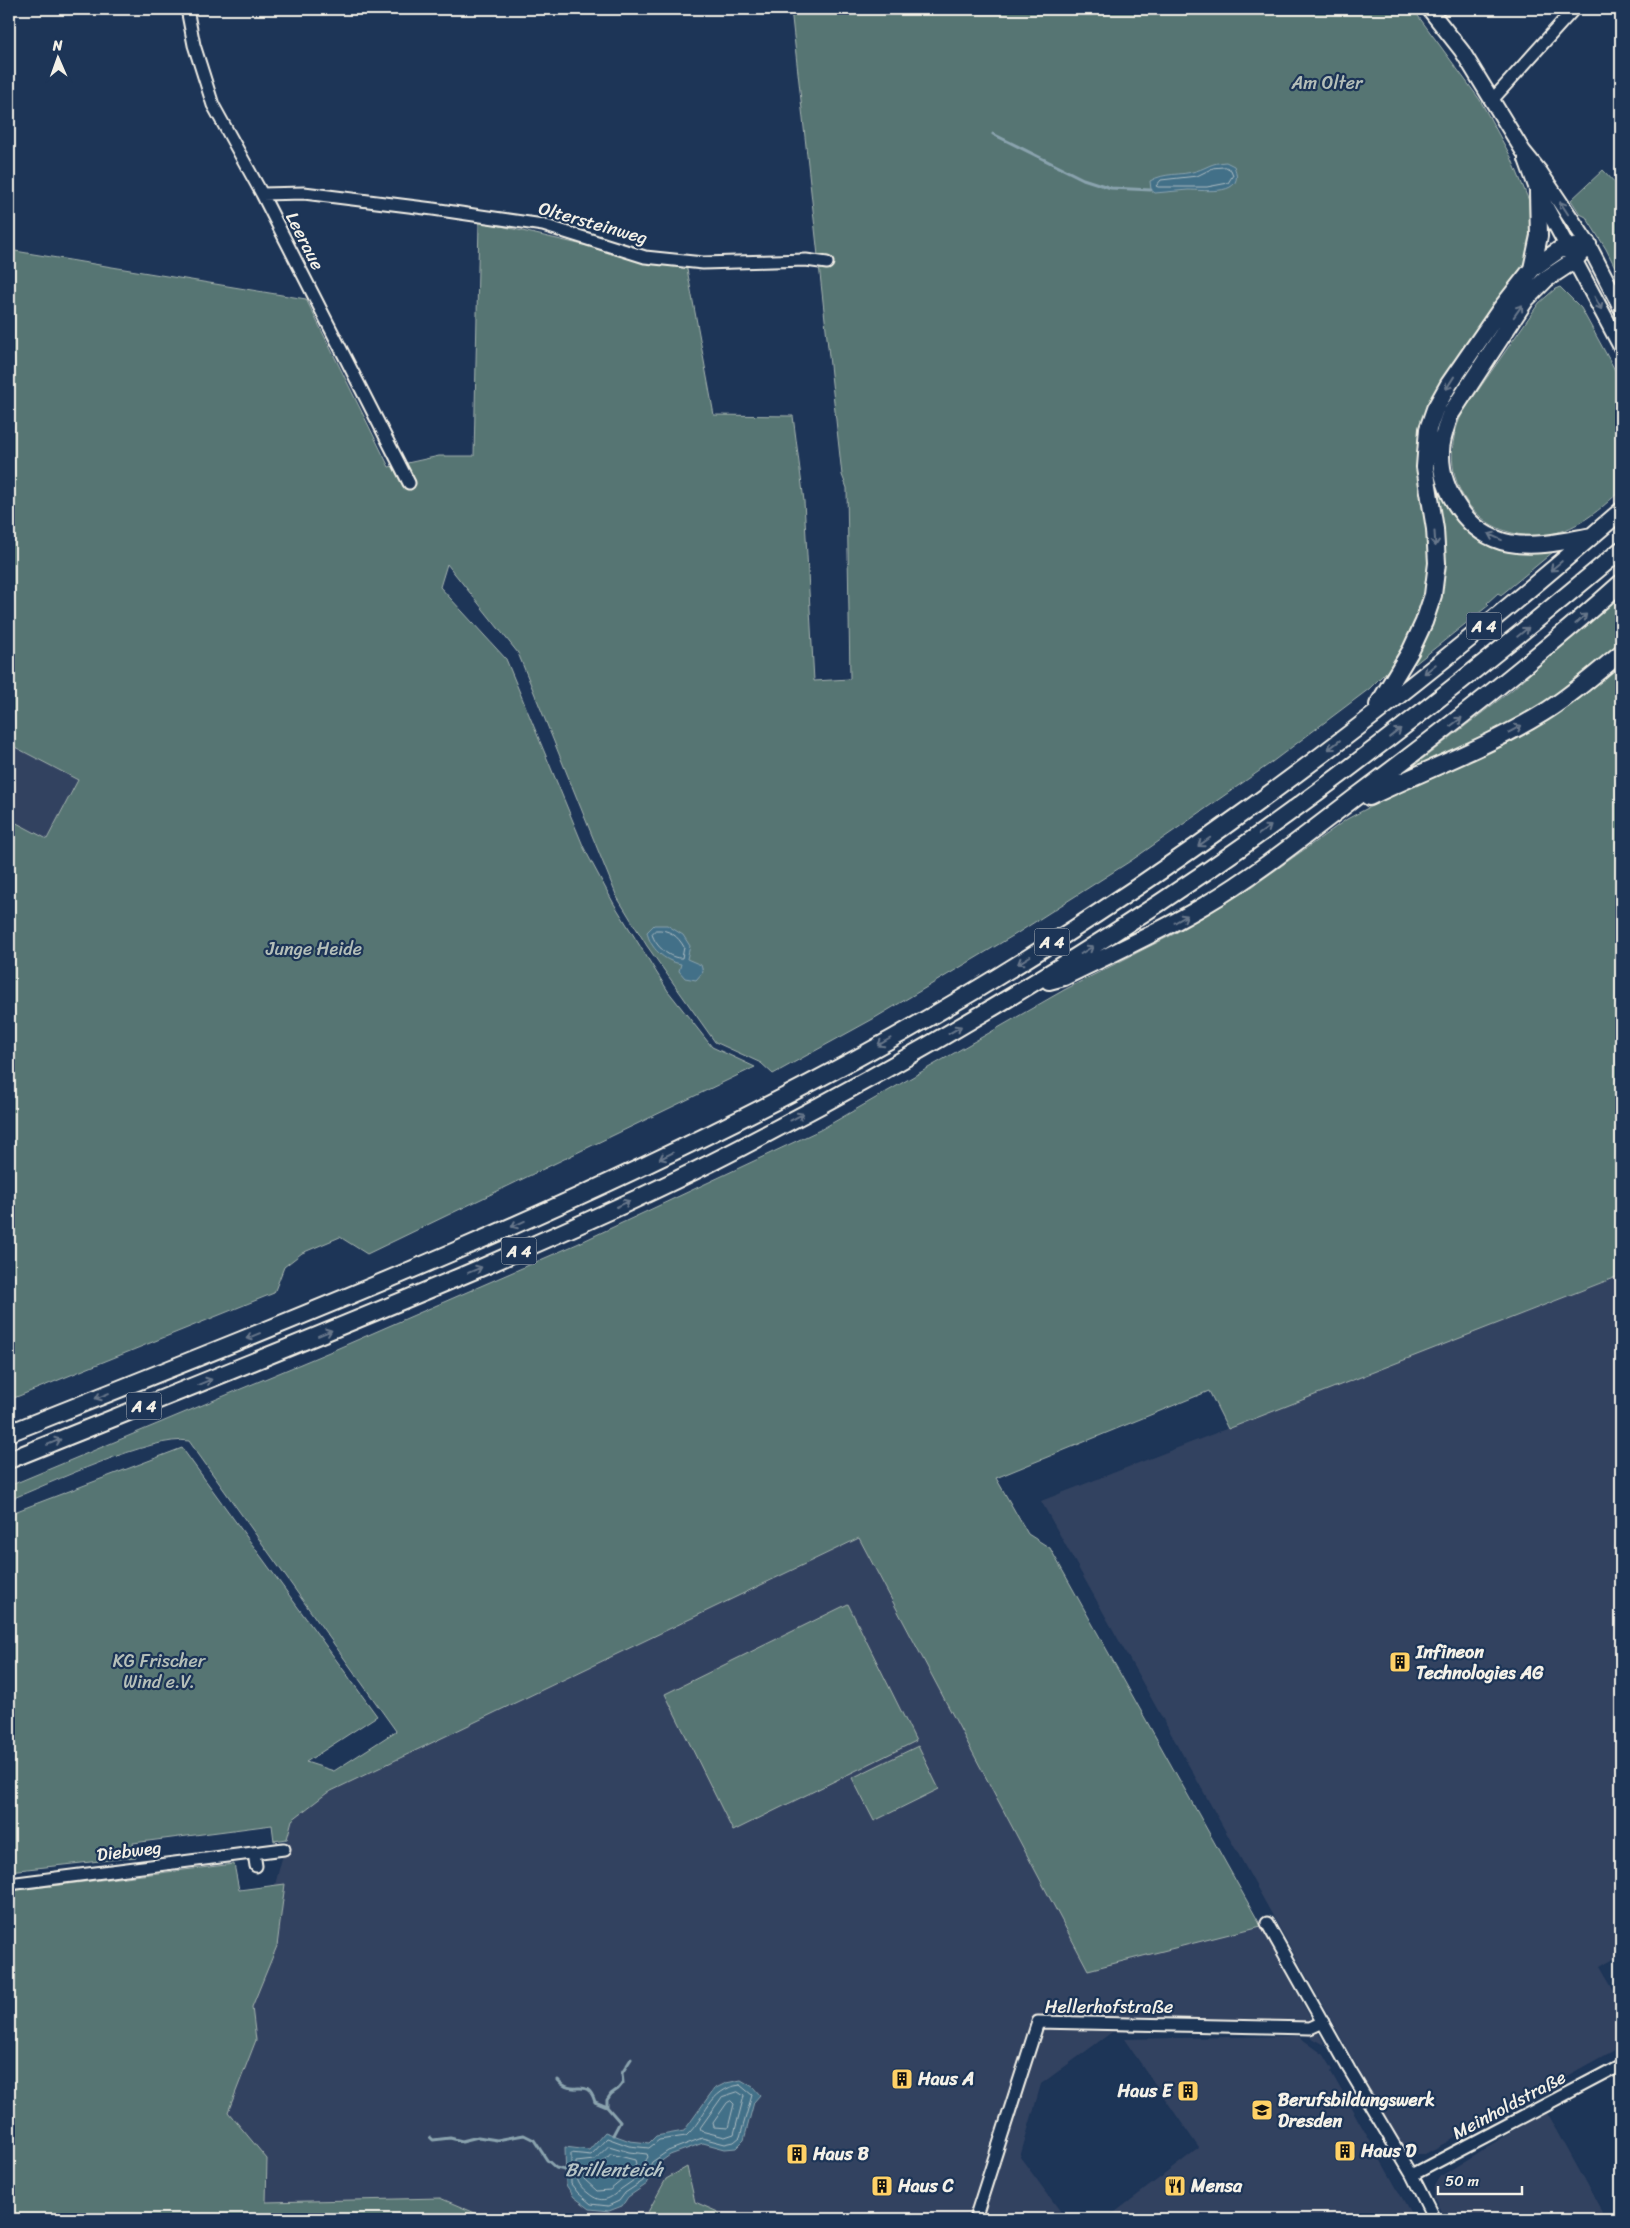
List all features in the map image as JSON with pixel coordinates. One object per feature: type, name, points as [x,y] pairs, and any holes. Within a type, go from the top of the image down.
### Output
[{"type":"highway","points":[[1532,269],[1539,236],[1538,192]]},
{"type":"highway","points":[[1588,244],[1571,254],[1535,289],[1512,319],[1450,415],[1444,433],[1441,459],[1447,487],[1457,508],[1480,531],[1507,543],[1540,545],[1594,535]]},
{"type":"highway","points":[[1373,715],[1411,650],[1424,622],[1433,595],[1436,555],[1435,529],[1424,468],[1428,429],[1432,416],[1460,367],[1500,310],[1532,269],[1551,255],[1571,254]]},
{"type":"highway","name":"A 4","points":[[9,1433],[450,1255],[621,1178],[781,1099],[928,1017],[1093,917],[1279,788],[1373,715],[1621,511]]},
{"type":"highway","name":"A 4","points":[[9,1460],[401,1302],[583,1223],[763,1136],[931,1045],[1031,985],[1208,870],[1290,811],[1472,673],[1621,550]]},
{"type":"highway","points":[[1031,985],[1064,977],[1170,925],[1238,884],[1333,815],[1509,680],[1621,583]]},
{"type":"highway","points":[[1333,815],[1527,722],[1546,711],[1621,653]]},
{"type":"main road","points":[[1429,9],[1462,51],[1523,151],[1540,172],[1588,244],[1621,308]]},
{"type":"main road","points":[[1523,151],[1538,192],[1621,347]]},
{"type":"street","name":"Leeraue","points":[[187,9],[194,45],[214,105],[262,194],[409,483]]},
{"type":"street","points":[[1493,99],[1574,9]]},
{"type":"street","name":"Oltersteinweg","points":[[262,194],[304,193],[433,208],[543,225],[646,257],[703,263],[806,260],[827,263]]},
{"type":"street","name":"Diebweg","points":[[9,1884],[284,1849]]},
{"type":"street","points":[[254,1853],[256,1866]]},
{"type":"street","points":[[1267,1923],[1412,2175],[1434,2219]]},
{"type":"street","name":"Hellerhofstraße","points":[[975,2219],[1038,2022],[1310,2028],[1323,2022]]},
{"type":"street","name":"Meinholdstraße","points":[[1412,2175],[1621,2065]]},
{"type":"shaded area","points":[[9,744],[78,780],[47,839],[9,819]]},
{"type":"shaded area","points":[[1621,1275],[1621,1957],[1619,1955],[1600,1966],[1621,2002],[1621,2046],[1425,2154],[1406,2154],[1041,1501]]},
{"type":"shaded area","points":[[859,1538],[1088,1969],[1261,1926],[1325,2045],[1305,2034],[1112,2032],[1041,2084],[1020,2157],[1066,2219],[202,2219],[275,1885],[292,1820],[327,1793]]},
{"type":"shaded area","name":"Berufsbildungswerk Dresden","points":[[1298,2036],[1324,2055],[1333,2070],[1331,2072],[1414,2219],[1106,2219],[1199,2148],[1124,2039]]},
{"type":"shaded area","points":[[1547,2112],[1606,2219],[1445,2219],[1434,2198],[1435,2186],[1441,2176],[1524,2124]]},
{"type":"green space","points":[[791,9],[1413,9],[1480,100],[1511,157],[1529,201],[1530,232],[1527,245],[1531,247],[1520,271],[1442,382],[1419,477],[1430,553],[1429,589],[1417,628],[1392,666],[1369,689],[1268,765],[1132,860],[1016,934],[873,1019],[773,1074],[761,1063],[715,1042],[647,946],[617,897],[518,653],[447,564],[440,587],[506,659],[584,848],[614,904],[668,991],[712,1047],[755,1067],[367,1254],[340,1237],[302,1253],[284,1267],[274,1293],[9,1400],[9,819],[47,839],[78,780],[9,744],[9,250],[306,299],[389,467],[439,456],[474,456],[479,221],[687,269],[714,415],[793,416],[804,501],[814,681],[850,679],[847,488],[842,475]]},
{"type":"green space","points":[[1603,170],[1621,189],[1621,270],[1615,267],[1586,217],[1580,214],[1571,200]]},
{"type":"green space","points":[[1560,287],[1581,308],[1621,381],[1621,490],[1598,511],[1571,528],[1551,534],[1525,535],[1501,529],[1482,518],[1467,502],[1457,482],[1452,460],[1454,436],[1463,412],[1539,303]]},
{"type":"green space","points":[[1432,457],[1434,458],[1437,478],[1446,503],[1455,515],[1484,538],[1501,548],[1519,553],[1552,550],[1553,552],[1501,595],[1498,593],[1487,603],[1489,605],[1415,664],[1413,661],[1435,617],[1441,595]]},
{"type":"green space","points":[[1621,593],[1621,646],[1580,679],[1518,723],[1414,770],[1411,768],[1513,689]]},
{"type":"green space","name":"KG Frischer Wind e.V.","points":[[1621,662],[1621,1275],[1228,1429],[1209,1391],[996,1478],[1028,1534],[1050,1548],[1261,1926],[1088,1970],[859,1538],[327,1793],[292,1820],[287,1839],[274,1841],[272,1825],[133,1843],[136,1857],[9,1871],[9,1514],[182,1448],[377,1716],[306,1762],[334,1771],[396,1731],[189,1441],[173,1441],[151,1445],[100,1462],[9,1500],[9,1486],[334,1350],[577,1244],[820,1130],[1064,990],[1174,934],[1249,889],[1347,819],[1406,788],[1460,765],[1548,720]]},
{"type":"green space","points":[[848,1604],[916,1741],[733,1831],[665,1694]]},
{"type":"green space","points":[[918,1746],[939,1789],[874,1821],[852,1778]]},
{"type":"green space","points":[[234,1864],[239,1890],[285,1884],[277,1946],[252,2007],[256,2040],[228,2112],[267,2159],[266,2202],[440,2198],[489,2219],[9,2219],[9,1891]]},
{"type":"green space","points":[[687,2167],[695,2202],[718,2212],[722,2219],[641,2219],[648,2212],[666,2179]]},
{"type":"water","points":[[1226,162],[1234,166],[1236,176],[1235,183],[1223,190],[1188,190],[1155,193],[1151,190],[1150,181],[1156,178],[1200,170],[1213,164]]},
{"type":"water","points":[[654,925],[667,925],[683,935],[690,946],[687,959],[701,965],[703,972],[696,980],[685,978],[679,971],[681,964],[664,957],[651,943],[647,932]]},
{"type":"water","name":"Brillenteich","points":[[741,2080],[753,2087],[760,2095],[754,2102],[744,2140],[736,2148],[725,2149],[703,2143],[670,2155],[656,2165],[647,2184],[628,2197],[622,2206],[609,2211],[590,2209],[574,2197],[566,2185],[565,2147],[589,2150],[605,2132],[630,2141],[649,2143],[656,2136],[684,2131],[714,2089],[726,2083]]},
{"type":"waterway","points":[[993,134],[1083,179],[1111,188],[1151,190]]},
{"type":"waterway","points":[[613,2135],[620,2122],[607,2107],[607,2100],[623,2083],[622,2073],[631,2059]]},
{"type":"waterway","points":[[558,2080],[569,2088],[584,2088],[588,2090],[595,2102],[607,2107]]},
{"type":"waterway","points":[[430,2137],[433,2140],[450,2138],[462,2141],[478,2137],[497,2140],[524,2135],[534,2140],[547,2160],[556,2168],[565,2170]]},
{"type":"place","name":"Infineon Technologies AG","points":[[1400,1662]]},
{"type":"place","name":"Haus A","points":[[902,2079]]},
{"type":"place","name":"Haus E","points":[[1188,2091]]},
{"type":"place","name":"Berufsbildungswerk Dresden","points":[[1262,2110]]},
{"type":"place","name":"Haus D","points":[[1345,2151]]},
{"type":"place","name":"Haus B","points":[[797,2154]]},
{"type":"place","name":"Haus C","points":[[882,2186]]},
{"type":"place","name":"Mensa","points":[[1175,2186]]},
{"type":"park label","name":"Am Olter","points":[[1327,83]]},
{"type":"park label","name":"Junge Heide","points":[[314,949]]}]
